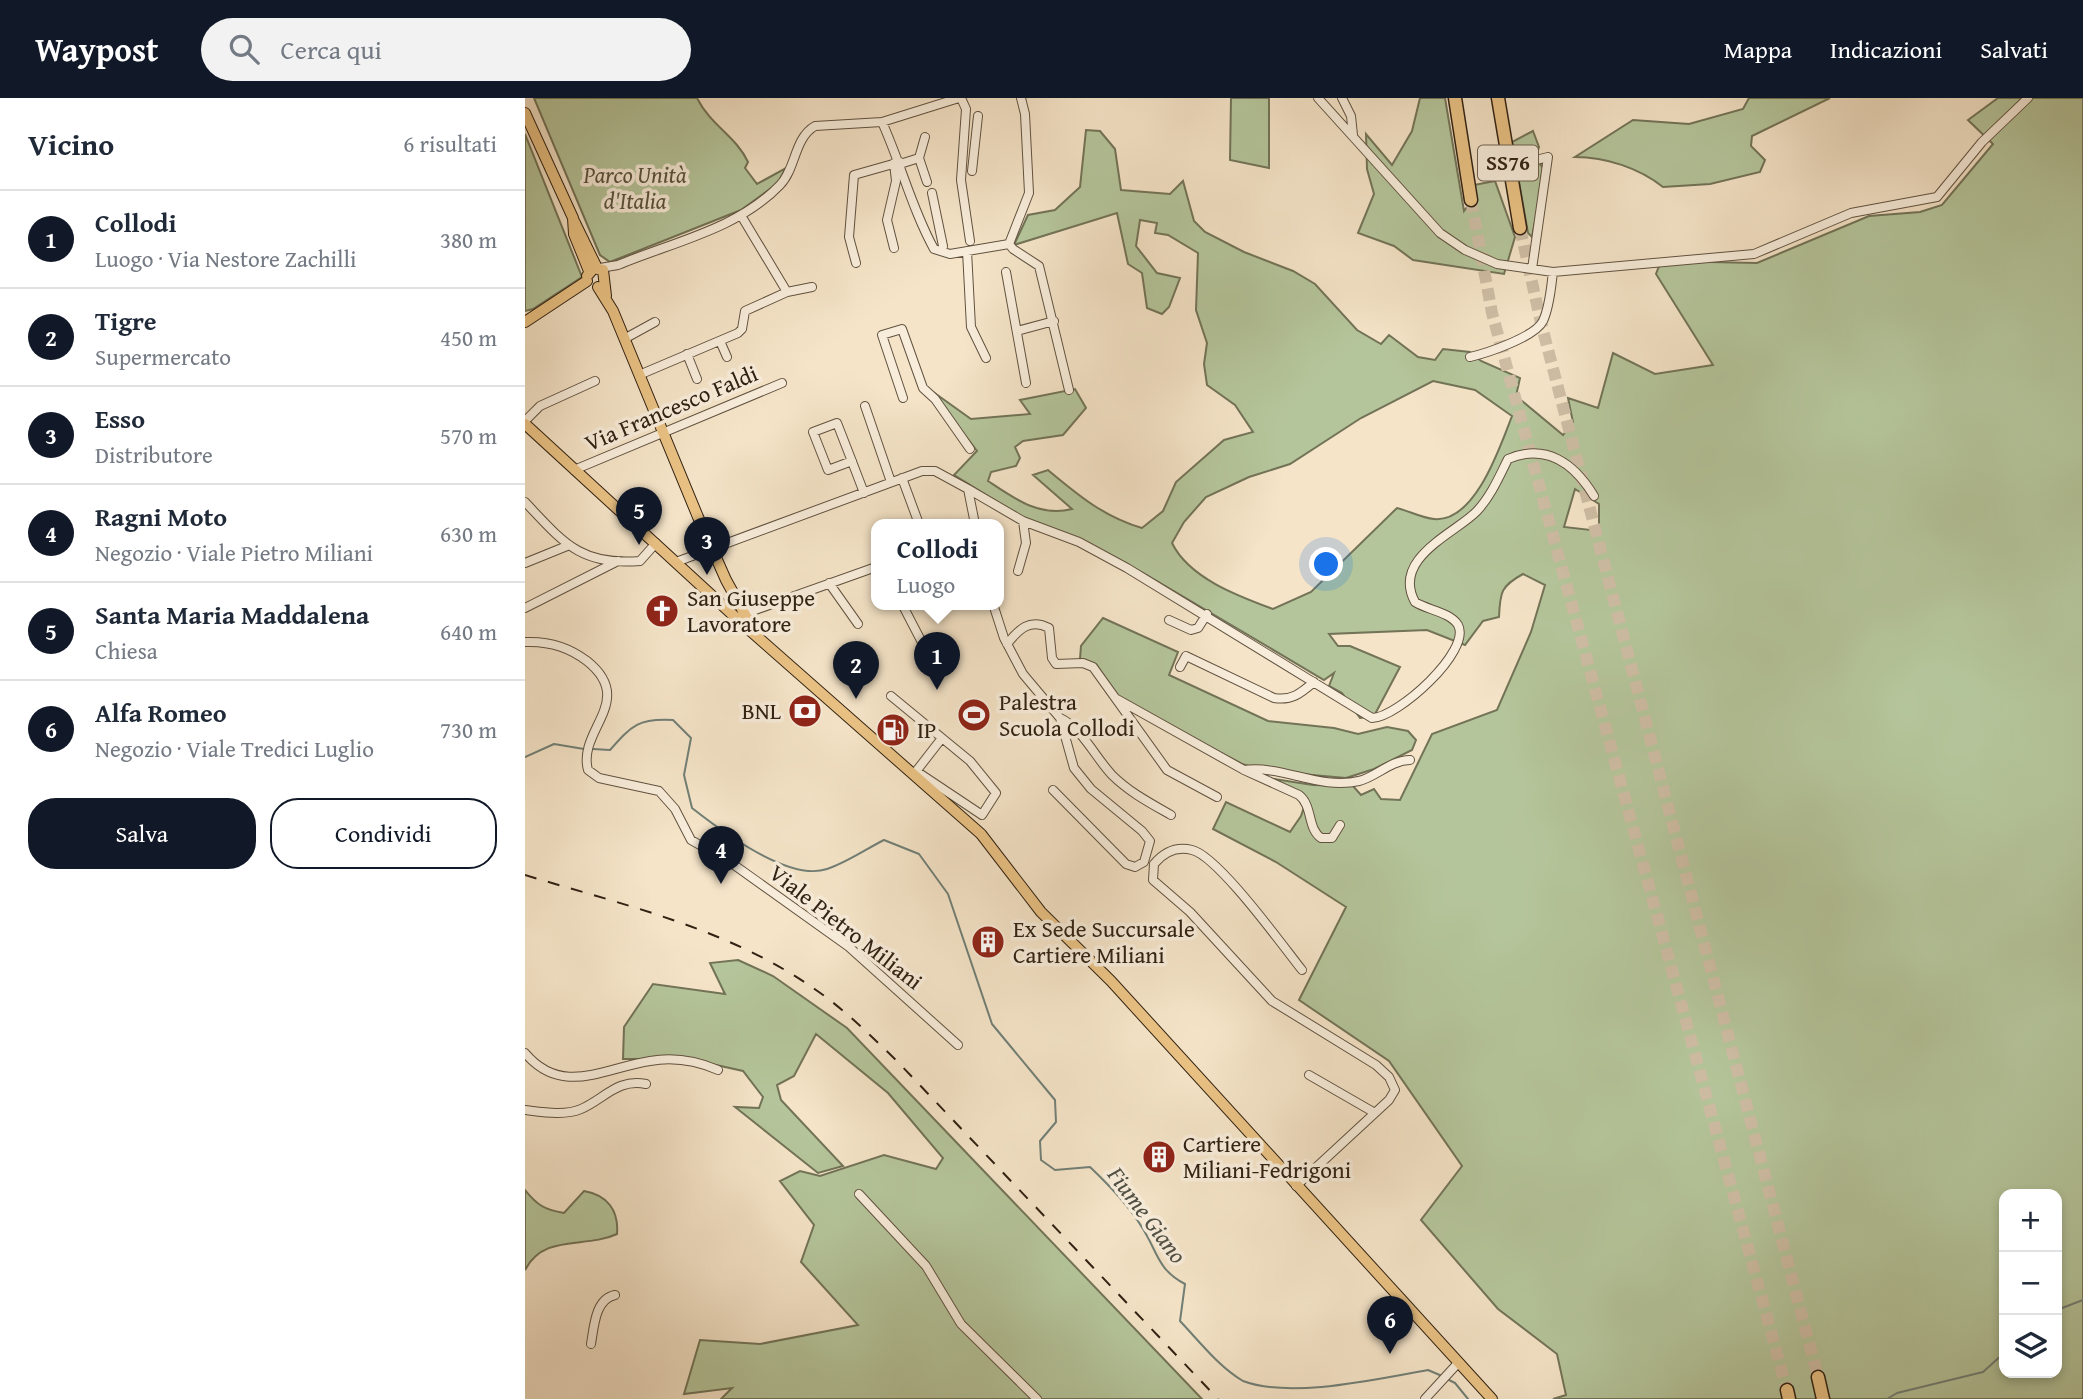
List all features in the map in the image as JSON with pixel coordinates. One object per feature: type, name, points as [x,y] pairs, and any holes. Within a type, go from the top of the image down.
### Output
[{"type":"highway","name":"SS76","points":[[1455,98],[1471,200]]},
{"type":"highway","name":"SS76","points":[[1498,98],[1520,228]]},
{"type":"main road","points":[[525,113],[712,549],[755,633]]},
{"type":"main road","points":[[527,320],[596,277]]},
{"type":"main road","points":[[525,423],[653,547],[676,562],[915,772],[981,834],[1041,912],[1111,981],[1492,1399]]},
{"type":"street","points":[[596,277],[618,265],[742,217],[782,184],[808,130],[814,126],[882,122],[960,98],[965,109],[961,180],[970,240]]},
{"type":"street","points":[[1009,244],[1029,193],[1025,114],[1021,98]]},
{"type":"street","points":[[1318,98],[1440,233],[1465,250],[1497,264],[1553,272],[1754,254],[1851,212],[1937,197],[1982,142],[2028,98]]},
{"type":"street","points":[[1342,98],[1351,116],[1353,135]]},
{"type":"street","points":[[972,171],[978,116]]},
{"type":"street","points":[[882,122],[920,222],[934,249],[950,254],[1009,244]]},
{"type":"street","points":[[925,137],[919,158],[927,182]]},
{"type":"street","points":[[963,154],[974,155]]},
{"type":"street","points":[[1528,162],[1548,157],[1532,269]]},
{"type":"street","points":[[856,263],[849,237],[855,175],[919,158]]},
{"type":"street","points":[[894,248],[887,220],[898,163]]},
{"type":"street","points":[[932,193],[943,246]]},
{"type":"street","points":[[742,217],[787,292]]},
{"type":"street","points":[[920,222],[937,218]]},
{"type":"street","points":[[1009,244],[1039,266],[1069,390]]},
{"type":"street","points":[[967,251],[971,327],[986,358]]},
{"type":"street","points":[[1006,272],[1026,383]]},
{"type":"street","points":[[1470,357],[1485,353],[1539,327],[1546,312],[1553,272]]},
{"type":"street","points":[[639,375],[742,329],[745,311],[787,292],[812,287]]},
{"type":"street","points":[[1017,331],[1054,321]]},
{"type":"street","points":[[624,339],[655,322]]},
{"type":"street","points":[[903,398],[882,335],[902,330],[923,388],[935,398],[970,449]]},
{"type":"street","points":[[720,341],[727,357]]},
{"type":"street","points":[[687,355],[697,379]]},
{"type":"street","points":[[525,423],[540,406],[595,381]]},
{"type":"street","name":"Via Francesco Faldi","points":[[574,470],[782,383]]},
{"type":"street","points":[[865,406],[891,482]]},
{"type":"street","points":[[852,461],[828,470],[813,432],[837,423],[852,461],[864,492]]},
{"type":"street","points":[[676,562],[902,478],[922,471],[935,471],[1023,521],[1079,542],[1207,614],[1365,716],[1380,718],[1398,708],[1432,678],[1455,651],[1460,637],[1458,626],[1453,620],[1415,602],[1411,587],[1413,574],[1421,556],[1434,541],[1477,511],[1491,494],[1508,459],[1535,451],[1552,456],[1573,470],[1594,496]]},
{"type":"street","points":[[902,478],[917,519]]},
{"type":"street","points":[[968,489],[974,519]]},
{"type":"street","points":[[525,502],[567,546],[580,553],[618,561],[640,561],[653,547]]},
{"type":"street","points":[[1019,571],[1026,542],[1023,521]]},
{"type":"street","points":[[525,563],[567,546]]},
{"type":"street","points":[[525,608],[618,561]]},
{"type":"street","points":[[744,614],[871,571]]},
{"type":"street","points":[[829,583],[858,625]]},
{"type":"street","points":[[905,610],[928,654]]},
{"type":"street","points":[[995,610],[1007,644],[1023,674],[1060,718],[1070,723],[1110,773],[1129,791],[1171,816]]},
{"type":"street","points":[[1170,620],[1191,630],[1198,628],[1207,614]]},
{"type":"street","points":[[1007,644],[1018,631],[1029,624],[1040,623],[1049,628],[1052,658],[1056,663],[1083,663],[1093,667],[1167,770],[1217,797]]},
{"type":"street","name":"Viale Pietro Miliani","points":[[525,642],[545,642],[563,647],[595,667],[607,691],[607,704],[584,758],[587,770],[599,778],[659,791],[675,809],[691,840],[730,862],[849,947],[958,1045]]},
{"type":"street","points":[[1180,667],[1186,656],[1274,698],[1297,696],[1314,682]]},
{"type":"street","points":[[891,696],[970,761],[996,793],[982,815],[915,772],[942,738]]},
{"type":"street","points":[[1116,699],[1244,770],[1304,799],[1313,833],[1321,838],[1332,838],[1340,825]]},
{"type":"street","points":[[1060,718],[1074,768],[1091,789],[1142,831],[1150,841],[1149,863],[1153,880],[1190,912],[1272,1001],[1342,1042],[1389,1077],[1395,1090],[1375,1113],[1296,1186]]},
{"type":"street","points":[[1244,770],[1269,769],[1312,782],[1359,781],[1404,760],[1410,761]]},
{"type":"street","points":[[1053,790],[1126,864],[1135,867],[1149,863],[1176,848],[1194,850],[1215,864],[1302,970]]},
{"type":"street","points":[[525,1054],[535,1066],[553,1075],[566,1077],[580,1078],[650,1061],[675,1059],[719,1070]]},
{"type":"street","points":[[1309,1075],[1375,1113]]},
{"type":"street","points":[[525,1110],[550,1113],[580,1110],[615,1088],[635,1082],[646,1084]]},
{"type":"street","points":[[859,1194],[926,1266],[961,1324],[1037,1399]]},
{"type":"street","points":[[591,1344],[596,1316],[602,1302],[607,1296],[615,1295]]},
{"type":"street","points":[[1425,1399],[1458,1363]]},
{"type":"green space","name":"Parco Unità d'Italia","points":[[534,98],[697,98],[709,116],[743,153],[748,162],[745,168],[757,184],[786,168],[777,184],[741,210],[610,262],[600,255]]},
{"type":"green space","points":[[1231,98],[1269,98],[1269,168],[1230,160]]},
{"type":"green space","points":[[1420,98],[1445,98],[1464,211],[1476,195],[1474,185],[1495,181],[1515,237],[1504,274],[1413,260],[1394,246],[1358,233],[1374,194],[1367,169],[1366,134],[1392,165],[1412,131]]},
{"type":"green space","points":[[1749,98],[1830,98],[1752,136],[1751,146],[1765,160],[1760,172],[1710,184],[1663,187],[1622,165],[1575,157],[1633,120],[1689,124],[1743,109]]},
{"type":"green space","points":[[1998,98],[2083,98],[2083,1399],[1553,1399],[1566,1395],[1557,1354],[1498,1309],[1421,1220],[1462,1166],[1389,1061],[1299,1000],[1346,907],[1276,862],[1213,829],[1226,802],[1290,832],[1301,816],[1307,798],[1274,779],[1313,785],[1353,786],[1361,795],[1374,789],[1381,799],[1400,800],[1432,734],[1497,710],[1531,632],[1545,585],[1523,574],[1510,582],[1501,596],[1499,617],[1483,621],[1465,645],[1427,630],[1329,634],[1338,646],[1350,646],[1400,667],[1374,716],[1360,718],[1342,693],[1329,686],[1334,673],[1324,680],[1145,574],[1079,539],[1027,520],[954,475],[977,451],[929,389],[971,419],[1030,414],[1020,400],[1075,389],[1086,408],[1063,435],[1023,441],[1015,447],[1020,458],[1016,466],[991,472],[988,481],[1028,505],[1049,511],[1072,509],[1033,475],[1048,470],[1103,511],[1142,528],[1163,511],[1176,482],[1224,440],[1253,432],[1235,405],[1207,385],[1204,364],[1207,343],[1196,310],[1198,253],[1168,235],[1155,233],[1157,223],[1140,220],[1136,246],[1157,273],[1180,278],[1169,307],[1162,314],[1147,308],[1142,273],[1128,264],[1117,213],[1014,245],[1028,215],[1055,210],[1080,187],[1086,130],[1100,131],[1115,149],[1121,190],[1170,194],[1183,181],[1194,221],[1205,232],[1244,252],[1293,271],[1315,284],[1357,330],[1381,344],[1389,335],[1418,357],[1435,360],[1443,349],[1470,352],[1481,361],[1520,378],[1516,396],[1563,435],[1573,422],[1568,398],[1598,408],[1613,353],[1655,374],[1713,365],[1656,274],[1661,261],[1757,263],[1869,216],[1920,212],[1942,205],[1993,144],[1968,120]],"holes":[[[1433,381],[1475,390],[1512,416],[1493,463],[1474,496],[1462,509],[1449,517],[1434,519],[1397,508],[1311,592],[1273,609],[1202,576],[1190,566],[1172,543],[1184,522],[1206,497],[1249,477],[1290,464],[1361,418]],[[1575,489],[1599,504],[1599,531],[1564,527]]]},
{"type":"green space","points":[[1533,131],[1539,147],[1535,159],[1525,155],[1522,162],[1529,166],[1539,163],[1545,170],[1532,237],[1528,233],[1512,142]]},
{"type":"green space","points":[[525,134],[582,277],[533,309],[525,311]]},
{"type":"green space","points":[[1103,618],[1178,652],[1169,675],[1268,721],[1334,728],[1358,734],[1387,727],[1408,731],[1416,740],[1412,750],[1374,769],[1346,778],[1266,771],[1242,764],[1121,701],[1096,664],[1080,659],[1081,646]]},
{"type":"green space","points":[[738,960],[773,976],[847,1028],[1202,1399],[721,1399],[732,1388],[684,1394],[700,1340],[760,1344],[858,1325],[801,1262],[814,1225],[780,1181],[800,1171],[820,1176],[884,1155],[936,1169],[943,1158],[888,1093],[816,1034],[794,1076],[777,1085],[781,1100],[843,1166],[818,1173],[735,1107],[759,1108],[763,1097],[743,1071],[689,1059],[623,1059],[624,1027],[653,984],[725,994],[710,963]]},
{"type":"green space","points":[[525,1190],[542,1206],[564,1213],[584,1191],[599,1196],[614,1211],[617,1234],[592,1241],[554,1246],[533,1258],[525,1270]]},
{"type":"waterway","name":"Fiume Giano","points":[[593,749],[610,750],[624,734],[644,722],[673,720],[691,738],[684,775],[692,808],[756,852],[794,868],[811,871],[827,869],[849,860],[884,840],[919,854],[948,894],[992,1024],[1055,1100],[1056,1122],[1040,1141],[1041,1160],[1055,1170],[1090,1167],[1119,1196],[1138,1221],[1164,1267],[1185,1284],[1180,1321],[1234,1375],[1243,1381],[1262,1386],[1285,1388],[1334,1386],[1428,1370],[1442,1376]]},
{"type":"waterway","name":"Fiume Giano","points":[[525,757],[554,744],[584,749]]},
{"type":"waterway","points":[[2062,1308],[2083,1300]]},
{"type":"waterway","points":[[1887,1399],[1897,1393],[1983,1372],[1999,1358]]},
{"type":"waterway","name":"Fiume Giano","points":[[1447,1379],[1455,1383],[1468,1399]]},
{"type":"tunnel","points":[[1471,200],[1492,313],[1787,1390]]},
{"type":"tunnel","points":[[1520,228],[1541,323],[1818,1377]]},
{"type":"railway","points":[[525,875],[638,908],[712,935],[783,969],[827,998],[896,1060],[1218,1399]]},
{"type":"place","name":"Santa Maria Maddalena","points":[[639,545]]},
{"type":"place","name":"Esso","points":[[707,575]]},
{"type":"place","name":"San Giuseppe Lavoratore","points":[[662,611]]},
{"type":"place","name":"Collodi","points":[[937,690]]},
{"type":"place","name":"Tigre","points":[[856,699]]},
{"type":"place","name":"BNL","points":[[805,711]]},
{"type":"place","name":"Palestra Scuola Collodi","points":[[974,715]]},
{"type":"place","name":"IP","points":[[893,730]]},
{"type":"place","name":"Ragni Moto","points":[[721,884]]},
{"type":"place","name":"Ex Sede Succursale Cartiere Miliani","points":[[988,942]]},
{"type":"place","name":"Cartiere Miliani-Fedrigoni","points":[[1159,1157]]},
{"type":"place","name":"Alfa Romeo","points":[[1390,1354]]}]
